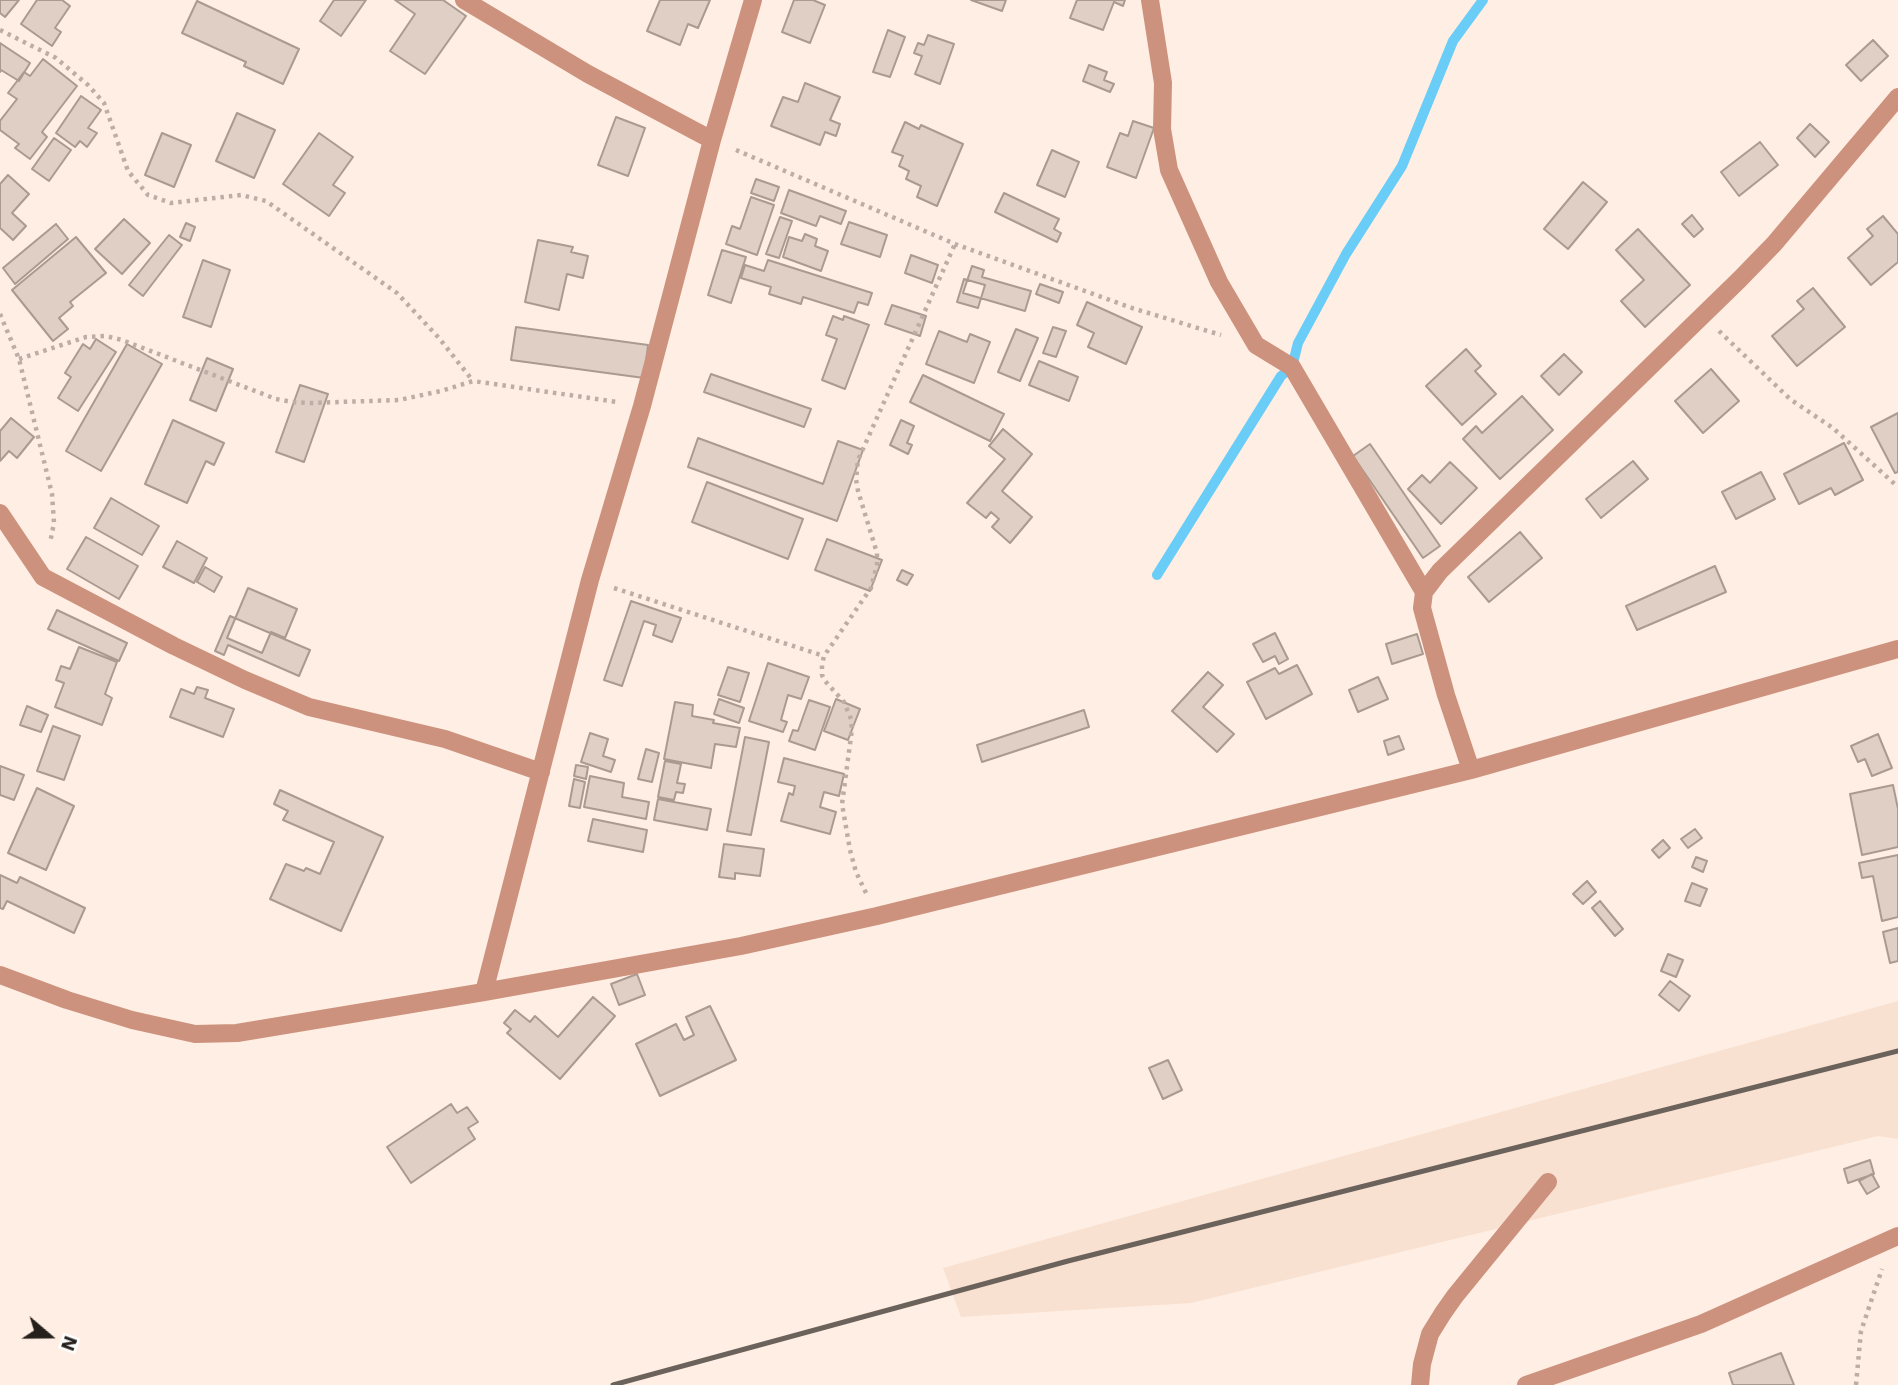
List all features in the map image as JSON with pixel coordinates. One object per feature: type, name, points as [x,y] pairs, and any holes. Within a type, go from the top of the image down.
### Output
[{"type":"street","points":[[464,0],[588,74],[712,140]]},
{"type":"street","points":[[484,992],[590,580],[642,406],[712,140],[753,0]]},
{"type":"street","points":[[1150,0],[1163,83],[1162,129],[1169,170],[1219,282],[1256,345],[1292,367],[1424,592]]},
{"type":"street","points":[[1471,770],[1446,695],[1422,608],[1424,592],[1440,571],[1704,316],[1774,244],[1898,97]]},
{"type":"street","points":[[0,513],[43,577],[245,680],[309,707],[446,739],[541,772]]},
{"type":"street","points":[[0,975],[106,1012],[195,1034],[237,1032],[484,992],[741,946],[877,916],[1471,770],[1898,649]]},
{"type":"street","points":[[1420,1385],[1430,1334],[1443,1313],[1548,1182]]},
{"type":"street","points":[[1526,1385],[1701,1324],[1895,1238]]},
{"type":"path","points":[[0,30],[56,58],[88,85],[104,103],[128,172],[148,195],[171,203],[241,195],[266,201],[397,293],[439,338],[473,381]]},
{"type":"path","points":[[712,140],[955,244],[1132,308],[1256,345]]},
{"type":"path","points":[[877,916],[856,872],[842,798],[852,729],[851,719],[844,702],[822,675],[824,656],[871,588],[877,565],[877,553],[856,480],[858,460],[955,244]]},
{"type":"path","points":[[0,314],[19,359],[52,494],[54,523],[43,577]]},
{"type":"path","points":[[1704,316],[1790,399],[1833,428],[1898,487]]},
{"type":"path","points":[[19,359],[86,337],[106,336],[276,399],[310,403],[399,400],[473,381],[642,406]]},
{"type":"path","points":[[590,580],[824,656]]},
{"type":"path","points":[[1856,1385],[1861,1331],[1895,1238]]},
{"type":"shaded area","points":[[1898,1001],[1898,1139],[1878,1136],[1191,1303],[961,1317],[943,1268]]},
{"type":"building","points":[[0,0],[19,0],[5,17],[0,13]]},
{"type":"building","points":[[37,0],[62,0],[70,6],[55,28],[61,32],[52,46],[21,24]]},
{"type":"building","points":[[334,0],[366,0],[341,36],[320,21]]},
{"type":"building","points":[[395,0],[443,0],[466,16],[425,74],[390,51],[415,14]]},
{"type":"building","points":[[660,0],[710,0],[698,28],[688,24],[680,45],[647,31]]},
{"type":"building","points":[[794,0],[813,0],[825,5],[810,43],[782,32]]},
{"type":"building","points":[[971,0],[1006,0],[1002,11]]},
{"type":"building","points":[[1077,0],[1125,0],[1123,6],[1114,2],[1103,30],[1070,18]]},
{"type":"building","points":[[197,1],[299,49],[283,84],[244,66],[246,62],[182,33]]},
{"type":"building","points":[[888,30],[905,37],[890,77],[873,72]]},
{"type":"building","points":[[928,35],[954,44],[940,84],[915,74],[922,56],[914,53],[918,43],[924,45]]},
{"type":"building","points":[[1873,40],[1888,56],[1861,81],[1846,65]]},
{"type":"building","points":[[0,43],[30,63],[19,81],[1,70],[0,72]]},
{"type":"building","points":[[43,59],[77,86],[42,132],[47,137],[30,159],[15,148],[19,144],[0,130],[0,121],[17,99],[8,93],[24,72],[30,76]]},
{"type":"building","points":[[1089,65],[1107,72],[1104,80],[1114,84],[1110,92],[1083,81]]},
{"type":"building","points":[[805,83],[840,97],[830,120],[840,124],[836,136],[825,132],[820,145],[771,126],[783,97],[798,102]]},
{"type":"building","points":[[81,96],[101,110],[88,128],[97,133],[87,147],[80,141],[75,147],[56,133]]},
{"type":"building","points":[[237,113],[275,130],[254,178],[216,161]]},
{"type":"building","points":[[616,117],[645,128],[628,176],[598,165]]},
{"type":"building","points":[[1133,121],[1154,128],[1136,178],[1107,167],[1120,133],[1128,136]]},
{"type":"building","points":[[905,122],[919,129],[921,125],[963,144],[937,206],[917,197],[921,186],[906,179],[909,171],[899,166],[903,156],[892,152]]},
{"type":"building","points":[[1810,124],[1829,142],[1815,157],[1797,138]]},
{"type":"building","points":[[162,133],[191,145],[174,187],[145,175]]},
{"type":"building","points":[[319,133],[353,157],[333,185],[345,193],[329,216],[283,184]]},
{"type":"building","points":[[54,138],[71,150],[49,181],[32,169]]},
{"type":"building","points":[[1760,142],[1778,165],[1739,196],[1721,172]]},
{"type":"building","points":[[1052,150],[1079,162],[1065,197],[1037,185]]},
{"type":"building","points":[[8,175],[29,194],[12,213],[26,226],[13,240],[0,228],[0,184]]},
{"type":"building","points":[[756,179],[779,187],[774,201],[751,193]]},
{"type":"building","points":[[1583,182],[1607,202],[1568,249],[1544,229]]},
{"type":"building","points":[[789,190],[846,211],[841,224],[820,216],[816,226],[781,213]]},
{"type":"building","points":[[1004,193],[1059,219],[1054,229],[1061,233],[1057,242],[995,212]]},
{"type":"building","points":[[751,197],[774,205],[757,255],[726,244],[732,226],[740,229]]},
{"type":"building","points":[[1692,215],[1703,229],[1694,237],[1682,224]]},
{"type":"building","points":[[1883,216],[1898,234],[1898,262],[1871,285],[1848,258],[1873,236],[1867,229]]},
{"type":"building","points":[[780,217],[792,221],[779,258],[766,254]]},
{"type":"building","points":[[124,219],[150,243],[122,274],[95,249]]},
{"type":"building","points":[[849,222],[887,235],[880,257],[841,244]]},
{"type":"building","points":[[186,223],[195,227],[190,241],[180,237]]},
{"type":"building","points":[[56,224],[68,239],[15,284],[3,268]]},
{"type":"building","points":[[1638,229],[1690,285],[1645,327],[1621,301],[1644,280],[1616,250]]},
{"type":"building","points":[[805,234],[817,239],[815,246],[828,251],[821,271],[783,257],[789,237],[802,241]]},
{"type":"building","points":[[169,235],[182,245],[143,296],[129,285]]},
{"type":"building","points":[[76,237],[106,273],[70,302],[73,306],[59,318],[68,329],[53,341],[12,290]]},
{"type":"building","points":[[538,240],[573,247],[571,252],[588,256],[583,278],[567,274],[559,310],[525,302]]},
{"type":"building","points":[[722,250],[746,257],[731,303],[708,295]]},
{"type":"building","points":[[911,255],[938,265],[932,283],[905,273]]},
{"type":"building","points":[[203,260],[230,270],[211,327],[183,317]]},
{"type":"building","points":[[768,260],[872,293],[868,305],[858,302],[854,313],[803,297],[801,304],[769,294],[771,287],[741,278],[745,265],[764,271]]},
{"type":"building","points":[[972,266],[984,270],[982,277],[1031,291],[1025,311],[963,293]]},
{"type":"building","points":[[964,279],[985,285],[978,308],[957,302]]},
{"type":"building","points":[[1040,284],[1063,292],[1059,303],[1036,294]]},
{"type":"building","points":[[1813,288],[1845,327],[1797,366],[1772,336],[1804,309],[1797,301]]},
{"type":"building","points":[[1087,302],[1142,327],[1126,364],[1088,347],[1094,333],[1077,325]]},
{"type":"building","points":[[892,305],[926,316],[920,336],[885,324]]},
{"type":"building","points":[[833,316],[843,320],[844,316],[869,325],[845,389],[822,380],[837,339],[826,335]]},
{"type":"building","points":[[516,327],[648,345],[644,378],[511,360]]},
{"type":"building","points":[[1053,327],[1066,331],[1056,357],[1043,353]]},
{"type":"building","points":[[1016,329],[1038,338],[1020,381],[998,372]]},
{"type":"building","points":[[939,331],[967,342],[970,334],[990,342],[974,383],[926,364]]},
{"type":"building","points":[[96,339],[116,352],[78,411],[58,398],[71,377],[65,373],[83,344],[90,349]]},
{"type":"building","points":[[127,344],[162,364],[101,471],[66,451]]},
{"type":"building","points":[[1466,349],[1481,366],[1475,371],[1496,394],[1462,425],[1426,386]]},
{"type":"building","points":[[1564,354],[1582,372],[1559,395],[1541,376]]},
{"type":"building","points":[[207,358],[233,369],[216,411],[190,400]]},
{"type":"building","points":[[1039,361],[1078,377],[1069,401],[1029,385]]},
{"type":"building","points":[[1711,369],[1739,401],[1703,433],[1675,401]]},
{"type":"building","points":[[711,374],[811,409],[804,427],[704,392]]},
{"type":"building","points":[[923,375],[1004,414],[990,441],[910,402]]},
{"type":"building","points":[[300,385],[328,394],[304,462],[276,452]]},
{"type":"building","points":[[1522,396],[1553,430],[1500,479],[1463,439],[1476,426],[1482,433]]},
{"type":"building","points":[[1898,413],[1898,472],[1895,473],[1871,427]]},
{"type":"building","points":[[11,418],[34,437],[17,458],[9,451],[0,461],[0,431]]},
{"type":"building","points":[[173,420],[224,443],[214,465],[206,461],[187,503],[145,484]]},
{"type":"building","points":[[901,420],[914,426],[907,443],[912,445],[908,454],[890,445]]},
{"type":"building","points":[[1003,429],[1032,454],[1002,491],[1032,517],[1010,543],[992,527],[999,519],[991,512],[986,518],[967,503],[1005,459],[989,446]]},
{"type":"building","points":[[698,438],[823,484],[838,441],[863,450],[837,521],[688,467]]},
{"type":"building","points":[[1844,443],[1863,480],[1835,495],[1831,488],[1799,504],[1784,474]]},
{"type":"building","points":[[1370,444],[1440,546],[1423,558],[1353,456]]},
{"type":"building","points":[[1633,461],[1648,479],[1601,518],[1586,499]]},
{"type":"building","points":[[1450,462],[1477,488],[1441,524],[1408,489],[1422,475],[1430,483]]},
{"type":"building","points":[[1761,472],[1775,499],[1736,519],[1722,492]]},
{"type":"building","points":[[707,482],[803,519],[788,559],[692,522]]},
{"type":"building","points":[[111,498],[159,526],[142,555],[94,528]]},
{"type":"building","points":[[1520,532],[1542,558],[1489,602],[1468,577]]},
{"type":"building","points":[[86,537],[138,566],[119,599],[67,569]]},
{"type":"building","points":[[827,539],[882,560],[870,591],[815,570]]},
{"type":"building","points":[[177,541],[207,558],[194,583],[163,567]]},
{"type":"building","points":[[1715,566],[1726,592],[1637,630],[1626,606]]},
{"type":"building","points":[[205,567],[222,577],[214,592],[197,582]]},
{"type":"building","points":[[902,570],[913,575],[907,585],[897,580]]},
{"type":"building","points":[[248,588],[297,609],[285,638],[271,632],[262,653],[227,638]]},
{"type":"building","points":[[631,601],[681,618],[672,642],[653,635],[656,625],[644,621],[622,686],[604,680]]},
{"type":"building","points":[[57,610],[127,643],[119,661],[48,629]]},
{"type":"building","points":[[230,616],[310,650],[299,676],[228,645],[224,655],[215,651]]},
{"type":"building","points":[[1275,633],[1288,659],[1279,664],[1275,656],[1263,662],[1253,644]]},
{"type":"building","points":[[1417,634],[1423,654],[1392,664],[1386,644]]},
{"type":"building","points":[[79,647],[117,662],[105,694],[112,698],[102,725],[55,707],[64,683],[56,680],[61,666],[70,669]]},
{"type":"building","points":[[768,663],[809,677],[801,699],[788,695],[781,720],[787,722],[783,732],[749,721]]},
{"type":"building","points":[[1297,665],[1312,694],[1266,719],[1247,682],[1275,668],[1279,674]]},
{"type":"building","points":[[728,667],[749,673],[740,702],[718,695]]},
{"type":"building","points":[[1208,672],[1223,685],[1203,707],[1234,734],[1217,752],[1172,711]]},
{"type":"building","points":[[1378,677],[1388,699],[1358,712],[1349,690]]},
{"type":"building","points":[[197,687],[208,690],[205,698],[234,709],[223,737],[170,717],[181,689],[194,694]]},
{"type":"building","points":[[719,699],[744,708],[739,723],[714,714]]},
{"type":"building","points":[[836,699],[860,709],[848,740],[824,731]]},
{"type":"building","points":[[809,700],[830,707],[815,750],[789,741],[793,730],[798,731]]},
{"type":"building","points":[[675,702],[693,705],[692,716],[740,728],[736,747],[715,744],[711,768],[664,759]]},
{"type":"building","points":[[27,706],[48,715],[41,732],[20,725]]},
{"type":"building","points":[[1084,710],[1089,727],[982,762],[977,745]]},
{"type":"building","points":[[53,726],[80,736],[64,780],[37,771]]},
{"type":"building","points":[[590,733],[608,739],[603,756],[615,760],[611,772],[581,762]]},
{"type":"building","points":[[1878,734],[1892,768],[1872,776],[1865,759],[1858,762],[1851,746]]},
{"type":"building","points":[[1399,736],[1404,749],[1388,755],[1384,741]]},
{"type":"building","points":[[745,737],[769,742],[751,835],[727,831]]},
{"type":"building","points":[[646,749],[659,753],[652,782],[638,779]]},
{"type":"building","points":[[784,758],[844,774],[839,796],[824,792],[820,807],[836,812],[830,834],[781,821],[789,793],[793,795],[795,786],[778,782]]},
{"type":"building","points":[[665,761],[681,764],[677,783],[685,784],[683,793],[676,792],[674,800],[658,797]]},
{"type":"building","points":[[576,765],[588,767],[586,779],[574,776]]},
{"type":"building","points":[[0,766],[24,775],[14,800],[0,795]]},
{"type":"building","points":[[590,776],[624,783],[622,797],[649,802],[646,819],[584,807]]},
{"type":"building","points":[[574,779],[585,782],[580,808],[569,806]]},
{"type":"building","points":[[1893,785],[1898,809],[1898,847],[1862,855],[1850,794]]},
{"type":"building","points":[[37,788],[74,806],[46,870],[8,853]]},
{"type":"building","points":[[280,790],[383,837],[341,931],[270,899],[286,864],[320,874],[334,842],[283,820],[288,811],[274,804]]},
{"type":"building","points":[[658,799],[711,809],[707,830],[654,820]]},
{"type":"building","points":[[593,819],[647,830],[643,852],[588,841]]},
{"type":"building","points":[[1695,829],[1702,838],[1688,848],[1681,839]]},
{"type":"building","points":[[1663,840],[1670,848],[1659,858],[1652,850]]},
{"type":"building","points":[[724,844],[764,849],[760,876],[735,873],[735,879],[719,877]]},
{"type":"building","points":[[1898,855],[1898,917],[1882,921],[1873,876],[1862,878],[1859,863]]},
{"type":"building","points":[[1696,857],[1707,861],[1703,872],[1692,867]]},
{"type":"building","points":[[0,875],[17,883],[20,877],[85,908],[74,933],[7,901],[3,909],[0,908]]},
{"type":"building","points":[[1587,881],[1596,892],[1583,904],[1573,894]]},
{"type":"building","points":[[1692,883],[1707,889],[1700,906],[1685,901]]},
{"type":"building","points":[[1600,901],[1623,929],[1615,936],[1592,908]]},
{"type":"building","points":[[1898,928],[1898,961],[1890,963],[1883,932]]},
{"type":"building","points":[[1668,954],[1683,960],[1676,977],[1661,971]]},
{"type":"building","points":[[637,974],[645,995],[619,1005],[611,984]]},
{"type":"building","points":[[1670,981],[1690,996],[1679,1011],[1659,995]]},
{"type":"building","points":[[593,997],[615,1016],[560,1079],[507,1033],[511,1029],[504,1023],[515,1010],[530,1022],[535,1016],[558,1037]]},
{"type":"building","points":[[710,1006],[736,1060],[660,1096],[636,1044],[676,1024],[684,1040],[694,1035],[686,1017]]},
{"type":"building","points":[[1168,1060],[1182,1090],[1163,1099],[1149,1068]]},
{"type":"building","points":[[451,1104],[457,1113],[467,1107],[478,1122],[468,1128],[475,1139],[411,1183],[387,1147]]},
{"type":"building","points":[[1870,1160],[1874,1174],[1848,1183],[1844,1169]]},
{"type":"building","points":[[1872,1174],[1879,1187],[1867,1194],[1859,1181]]},
{"type":"building","points":[[1781,1353],[1794,1385],[1733,1385],[1729,1373]]},
{"type":"waterway","points":[[1157,575],[1281,376],[1292,367],[1298,343],[1346,254],[1402,166],[1453,41],[1483,0]]},
{"type":"railway","points":[[613,1385],[1068,1261],[1898,1051]]}]
